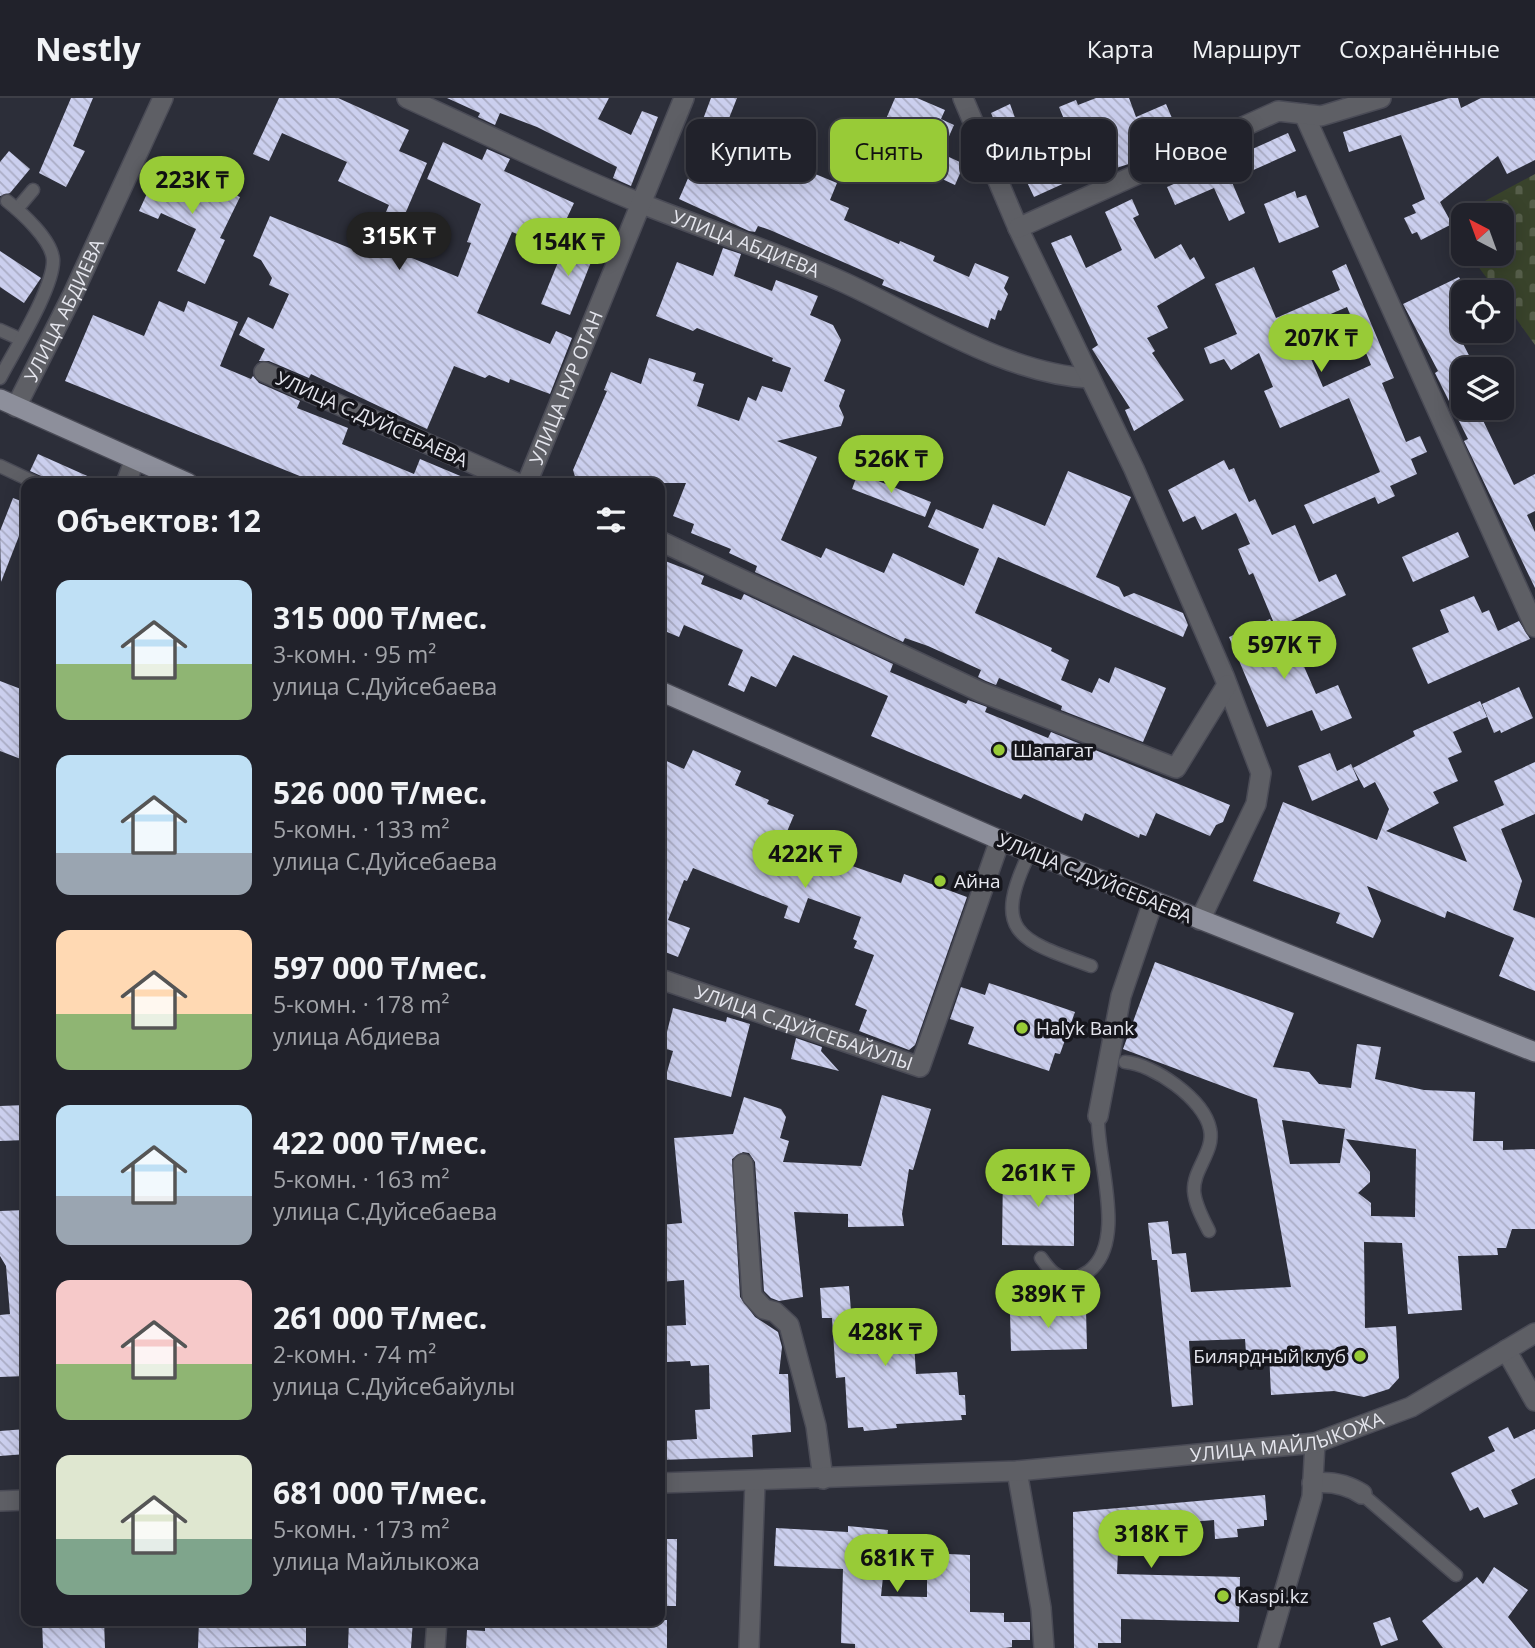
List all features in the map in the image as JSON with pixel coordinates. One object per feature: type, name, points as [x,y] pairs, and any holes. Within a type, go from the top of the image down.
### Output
[{"type":"main road","points":[[5,404],[177,478]]},
{"type":"main road","name":"УЛИЦА С.ДУЙСЕБАЕВА","points":[[665,693],[1000,840],[1535,1052]]},
{"type":"street","name":"УЛИЦА АБДИЕВА","points":[[5,404],[73,295],[163,98]]},
{"type":"street","name":"УЛИЦА АБДИЕВА","points":[[407,98],[639,203],[760,247],[1003,358],[1067,377],[1089,378]]},
{"type":"street","name":"УЛИЦА НУР ОТАН","points":[[529,478],[684,98]]},
{"type":"street","points":[[963,98],[1018,228],[1134,468],[1227,685],[1261,773],[1256,804],[1200,920]]},
{"type":"street","points":[[1018,228],[1278,111],[1321,116],[1381,98]]},
{"type":"street","points":[[1304,114],[1535,627]]},
{"type":"street","name":"УЛИЦА С.ДУЙСЕБАЕВА","points":[[264,372],[506,478]]},
{"type":"street","points":[[128,478],[135,459]]},
{"type":"street","points":[[665,543],[982,692],[1176,768],[1227,685]]},
{"type":"street","name":"УЛИЦА С.ДУЙСЕБАЙУЛЫ","points":[[665,981],[920,1067],[1000,840]]},
{"type":"street","points":[[1098,1116],[1117,1058],[1121,996],[1153,902]]},
{"type":"street","points":[[743,1164],[752,1296],[764,1309],[775,1312],[789,1325],[816,1426],[823,1479]]},
{"type":"street","name":"УЛИЦА МАЙЛЫКОЖА","points":[[665,1483],[755,1482],[1017,1471],[1315,1443],[1411,1406],[1535,1333]]},
{"type":"street","points":[[1506,1350],[1535,1401]]},
{"type":"street","points":[[1268,1648],[1311,1497],[1315,1443]]},
{"type":"street","points":[[1017,1471],[1044,1648]]},
{"type":"street","points":[[749,1648],[755,1482]]},
{"type":"street","points":[[1312,1483],[1328,1482],[1353,1487],[1363,1494]]},
{"type":"street","points":[[0,1501],[21,1500]]},
{"type":"street","points":[[435,1648],[437,1626]]},
{"type":"lane","points":[[17,209],[33,190]]},
{"type":"lane","points":[[0,378],[51,280],[53,257],[34,224],[7,201]]},
{"type":"lane","points":[[0,330],[20,339]]},
{"type":"lane","points":[[0,467],[25,478]]},
{"type":"lane","points":[[1030,852],[1011,897],[1012,914],[1017,928],[1042,948],[1091,966]]},
{"type":"lane","points":[[1117,1058],[1157,1071],[1189,1097],[1210,1129],[1209,1148],[1199,1169],[1194,1192],[1209,1231]]},
{"type":"lane","points":[[1041,1258],[1052,1274],[1067,1279],[1078,1278],[1094,1267],[1105,1249],[1108,1230],[1098,1116]]},
{"type":"lane","points":[[1363,1494],[1457,1575]]},
{"type":"green space","points":[[1535,174],[1535,345],[1514,316],[1514,280],[1488,280],[1478,266],[1514,266],[1514,203],[1481,203]]},
{"type":"building","points":[[71,98],[93,98],[73,146],[85,151],[66,187],[39,173]]},
{"type":"building","points":[[279,98],[338,98],[409,130],[399,151],[427,163],[390,249],[458,277],[471,243],[467,242],[481,204],[427,179],[443,142],[482,160],[487,149],[510,159],[504,171],[574,203],[553,248],[512,232],[477,313],[550,344],[556,331],[572,338],[550,394],[510,379],[509,383],[489,375],[485,378],[454,366],[427,429],[311,374],[309,378],[269,361],[259,361],[265,349],[239,335],[248,317],[273,329],[289,294],[269,285],[272,278],[261,260],[253,256],[270,216],[367,255],[389,205],[338,181],[347,162],[282,133],[269,161],[253,154]]},
{"type":"building","points":[[447,98],[609,98],[598,119],[631,135],[642,111],[658,117],[631,186],[613,178],[617,167],[537,127],[500,113],[495,125],[478,117],[480,113]]},
{"type":"building","points":[[711,98],[737,98],[729,119],[703,119]]},
{"type":"building","points":[[895,98],[917,98],[945,110],[941,119],[886,119]]},
{"type":"building","points":[[1096,98],[1129,98],[1136,117],[1166,104],[1172,119],[1130,119],[1130,164],[1116,168],[1116,119],[1064,119],[1059,107],[1076,100],[1078,105]]},
{"type":"building","points":[[1449,98],[1458,98],[1461,108],[1481,98],[1535,98],[1535,160],[1507,174],[1498,156],[1440,202],[1451,225],[1421,240],[1417,232],[1412,234],[1404,218],[1416,213],[1412,205],[1425,199],[1401,135],[1349,152],[1343,132]]},
{"type":"building","points":[[1010,104],[1015,119],[994,119],[991,113]]},
{"type":"building","points":[[947,122],[954,125],[947,141]]},
{"type":"building","points":[[1288,133],[1296,151],[1252,171],[1252,149]]},
{"type":"building","points":[[9,151],[30,169],[10,193],[0,196],[0,162]]},
{"type":"building","points":[[949,157],[961,163],[961,171],[955,185],[947,181]]},
{"type":"building","points":[[161,163],[240,197],[220,238],[225,240],[205,284],[177,271],[196,229],[161,213],[158,219],[139,211]]},
{"type":"building","points":[[816,174],[837,183],[830,200],[849,208],[844,220],[935,256],[933,261],[969,277],[975,263],[1009,277],[1004,288],[1008,294],[1001,311],[998,310],[995,320],[991,318],[988,328],[882,285],[884,280],[770,230],[758,226],[755,232],[749,231],[679,199],[686,182],[816,182]]},
{"type":"building","points":[[1027,182],[1067,182],[1034,197]]},
{"type":"building","points":[[1178,182],[1232,182],[1245,213],[1229,221],[1214,188],[1175,205],[1167,187]]},
{"type":"building","points":[[1295,191],[1297,198],[1306,195],[1319,227],[1279,243],[1264,204]]},
{"type":"building","points":[[1132,199],[1139,215],[1133,218],[1155,259],[1181,244],[1190,260],[1194,257],[1205,278],[1157,306],[1168,328],[1147,338],[1155,351],[1152,353],[1184,400],[1134,431],[1125,410],[1130,408],[1092,349],[1098,345],[1051,243],[1071,235],[1086,268],[1122,250],[1105,212]]},
{"type":"building","points":[[567,240],[595,252],[570,315],[541,304]]},
{"type":"building","points":[[723,248],[741,254],[734,276],[772,291],[776,280],[818,296],[810,315],[833,325],[841,340],[824,381],[845,390],[839,406],[844,417],[841,426],[777,441],[817,457],[781,540],[821,558],[826,548],[884,573],[893,553],[964,586],[979,549],[928,527],[936,509],[983,529],[993,504],[1045,526],[1068,471],[1131,497],[1096,577],[1119,587],[1124,597],[1134,593],[1183,613],[1188,625],[1183,637],[998,557],[975,613],[1052,648],[1051,651],[1069,660],[1061,680],[1092,693],[1099,678],[1109,683],[1115,667],[1166,688],[1143,742],[1061,710],[1062,706],[999,678],[996,685],[986,681],[978,677],[981,670],[928,646],[905,638],[903,642],[755,572],[757,566],[729,553],[731,549],[691,533],[694,524],[673,516],[686,483],[665,483],[665,478],[575,478],[573,470],[607,391],[604,390],[611,372],[641,384],[649,358],[696,373],[693,381],[704,384],[697,406],[739,421],[748,397],[756,401],[762,386],[782,392],[791,368],[772,361],[773,358],[697,328],[693,331],[656,316],[677,262],[713,276]]},
{"type":"building","points":[[0,251],[41,278],[24,303],[0,287]]},
{"type":"building","points":[[1346,264],[1394,378],[1382,383],[1406,442],[1420,436],[1427,452],[1411,459],[1417,474],[1390,486],[1395,496],[1378,504],[1375,497],[1313,524],[1304,505],[1380,472],[1349,398],[1280,428],[1264,391],[1273,387],[1259,353],[1231,370],[1224,359],[1210,364],[1204,348],[1237,334],[1215,284],[1254,267],[1276,318],[1340,290],[1332,271]],"holes":[[[1347,307],[1371,365],[1323,387],[1298,328]]]},
{"type":"building","points":[[1451,281],[1451,343],[1463,343],[1470,357],[1451,357],[1451,405],[1435,373],[1438,371],[1403,304]]},
{"type":"building","points":[[159,301],[184,312],[188,301],[238,322],[220,366],[251,379],[253,376],[259,383],[300,401],[297,408],[348,428],[342,444],[414,474],[420,459],[465,478],[305,478],[65,381],[93,315],[144,336]]},
{"type":"building","points":[[1458,420],[1483,420],[1514,485],[1535,474],[1535,511],[1527,515],[1535,532],[1535,588],[1464,441],[1468,439]]},
{"type":"building","points":[[38,454],[92,478],[46,478],[30,471]]},
{"type":"building","points":[[1224,460],[1229,470],[1234,468],[1249,502],[1255,499],[1272,535],[1295,525],[1319,582],[1336,574],[1346,595],[1276,628],[1253,573],[1249,575],[1238,549],[1250,544],[1236,513],[1202,530],[1195,516],[1183,522],[1168,490]]},
{"type":"building","points":[[858,473],[931,502],[925,517],[852,489]]},
{"type":"building","points":[[13,498],[21,501],[21,531],[1,582],[0,531]]},
{"type":"building","points":[[1458,532],[1469,557],[1413,582],[1402,557]]},
{"type":"building","points":[[665,561],[704,576],[701,584],[741,600],[744,594],[893,664],[890,672],[966,704],[968,700],[987,707],[985,712],[1048,738],[1051,732],[1230,805],[1223,822],[1216,825],[1210,836],[1156,813],[1146,836],[1140,834],[1139,838],[1085,813],[1082,821],[1024,794],[1021,799],[871,736],[888,696],[793,655],[776,687],[751,676],[744,692],[728,685],[743,650],[684,625],[679,637],[665,631]]},
{"type":"building","points":[[1474,596],[1482,613],[1489,610],[1498,631],[1519,621],[1530,639],[1428,684],[1412,648],[1449,632],[1440,610]]},
{"type":"building","points":[[1270,619],[1288,659],[1299,655],[1316,694],[1338,685],[1352,718],[1321,731],[1312,710],[1267,727],[1229,637]]},
{"type":"building","points":[[0,681],[21,689],[21,759],[0,751]]},
{"type":"building","points":[[1519,687],[1533,718],[1501,733],[1500,730],[1494,733],[1482,704]]},
{"type":"building","points":[[1480,701],[1487,717],[1453,732],[1462,752],[1448,758],[1458,781],[1433,792],[1439,803],[1386,831],[1467,862],[1453,827],[1504,805],[1494,781],[1535,762],[1535,814],[1501,829],[1522,881],[1513,910],[1535,918],[1535,991],[1499,976],[1514,938],[1447,911],[1445,918],[1367,886],[1381,921],[1373,938],[1336,923],[1340,913],[1253,881],[1283,802],[1377,840],[1389,809],[1375,782],[1364,788],[1353,768],[1415,736],[1413,731]]},
{"type":"building","points":[[693,750],[741,771],[735,785],[769,800],[767,804],[794,815],[778,853],[784,857],[828,870],[832,859],[901,883],[904,874],[967,897],[915,1045],[909,1050],[859,1031],[867,1010],[855,1005],[874,955],[854,948],[857,941],[853,939],[861,917],[808,898],[799,923],[784,918],[788,906],[693,868],[687,881],[684,880],[668,920],[690,928],[678,957],[665,952],[665,760],[684,769]]},
{"type":"building","points":[[1330,753],[1337,771],[1351,764],[1358,780],[1312,801],[1298,766]]},
{"type":"building","points":[[1155,962],[1294,1013],[1273,1067],[1309,1072],[1319,1084],[1351,1088],[1357,1044],[1381,1047],[1375,1079],[1424,1090],[1475,1092],[1473,1141],[1503,1141],[1503,1150],[1535,1149],[1535,1229],[1512,1229],[1506,1248],[1497,1248],[1498,1255],[1458,1256],[1462,1310],[1408,1314],[1402,1243],[1364,1242],[1365,1328],[1396,1326],[1399,1378],[1389,1389],[1364,1397],[1334,1391],[1271,1395],[1269,1352],[1246,1353],[1245,1339],[1189,1341],[1193,1405],[1172,1407],[1157,1260],[1152,1260],[1148,1223],[1168,1221],[1172,1254],[1186,1253],[1191,1292],[1291,1287],[1257,1099],[1123,1049]],"holes":[[[1282,1120],[1345,1129],[1340,1163],[1290,1164]],[[1346,1139],[1416,1149],[1415,1217],[1371,1216],[1371,1203],[1358,1193],[1370,1182],[1370,1172]]]},
{"type":"building","name":"Halyk Bank","points":[[989,983],[1075,1012],[1060,1054],[1055,1053],[1049,1071],[968,1044],[974,1027],[950,1019],[961,987],[985,995]]},
{"type":"building","points":[[673,1008],[726,1022],[727,1017],[750,1024],[731,1097],[665,1079],[673,1051],[665,1049]]},
{"type":"building","points":[[796,1038],[822,1047],[821,1051],[839,1071],[791,1059]]},
{"type":"building","points":[[882,1095],[931,1109],[913,1170],[909,1169],[902,1214],[904,1226],[848,1227],[848,1214],[794,1212],[803,1297],[779,1301],[764,1291],[755,1162],[749,1153],[743,1152],[732,1159],[740,1297],[755,1317],[778,1332],[782,1347],[779,1374],[788,1374],[791,1432],[752,1435],[753,1457],[665,1460],[665,1441],[697,1439],[695,1410],[710,1409],[709,1365],[691,1366],[690,1361],[667,1362],[665,1326],[686,1325],[684,1280],[665,1282],[665,1225],[682,1223],[674,1138],[733,1134],[744,1097],[781,1109],[786,1117],[780,1138],[789,1141],[783,1162],[861,1166]]},
{"type":"building","points":[[21,1105],[21,1140],[0,1141],[0,1106]]},
{"type":"building","points":[[1003,1170],[1025,1170],[1029,1177],[1056,1177],[1056,1171],[1074,1171],[1074,1246],[1002,1245]]},
{"type":"building","points":[[21,1210],[21,1376],[0,1377],[0,1315],[10,1314],[6,1266],[0,1256],[0,1211]]},
{"type":"building","points":[[849,1286],[851,1311],[896,1308],[897,1312],[912,1311],[916,1374],[957,1372],[959,1395],[965,1395],[966,1415],[961,1415],[962,1420],[896,1424],[897,1428],[864,1431],[863,1427],[848,1428],[845,1377],[836,1378],[832,1318],[822,1318],[820,1288]]},
{"type":"building","points":[[1086,1310],[1087,1349],[1011,1351],[1010,1312]]},
{"type":"building","points":[[1508,1427],[1514,1439],[1535,1429],[1535,1478],[1511,1490],[1518,1504],[1484,1518],[1478,1507],[1470,1511],[1451,1473],[1495,1451],[1488,1437]]},
{"type":"building","points":[[21,1429],[21,1454],[0,1456],[0,1431]]},
{"type":"building","points":[[1265,1495],[1267,1520],[1264,1520],[1264,1526],[1237,1529],[1238,1537],[1215,1539],[1214,1520],[1119,1528],[1117,1574],[1240,1577],[1239,1622],[1121,1619],[1121,1643],[1098,1643],[1098,1648],[1074,1648],[1073,1512]]},
{"type":"building","points":[[848,1526],[888,1530],[881,1596],[927,1597],[927,1553],[970,1555],[970,1612],[1004,1613],[1004,1622],[1030,1622],[1030,1640],[1012,1640],[1012,1647],[1004,1648],[855,1648],[855,1644],[841,1643],[843,1569],[774,1566],[776,1528],[848,1532]]},
{"type":"building","points":[[665,1539],[677,1539],[676,1606],[665,1606]]},
{"type":"building","points":[[1494,1567],[1528,1590],[1508,1617],[1533,1648],[1443,1648],[1422,1621],[1477,1577],[1483,1584]]},
{"type":"building","points":[[1390,1617],[1398,1640],[1381,1646],[1373,1623]]},
{"type":"building","points":[[667,1620],[667,1648],[466,1648],[467,1630],[485,1631],[485,1626],[665,1626]]},
{"type":"building","points":[[42,1626],[104,1626],[105,1648],[43,1648]]},
{"type":"building","points":[[199,1626],[306,1626],[306,1646],[198,1648]]},
{"type":"building","points":[[349,1626],[413,1626],[411,1648],[348,1648]]},
{"type":"place","name":"Шапагат","points":[[999,750]]},
{"type":"place","name":"Айна","points":[[940,881]]},
{"type":"place","name":"Halyk Bank","points":[[1022,1028]]},
{"type":"place","name":"Билярдный клуб","points":[[1360,1356]]},
{"type":"place","name":"Kaspi.kz","points":[[1223,1596]]}]
